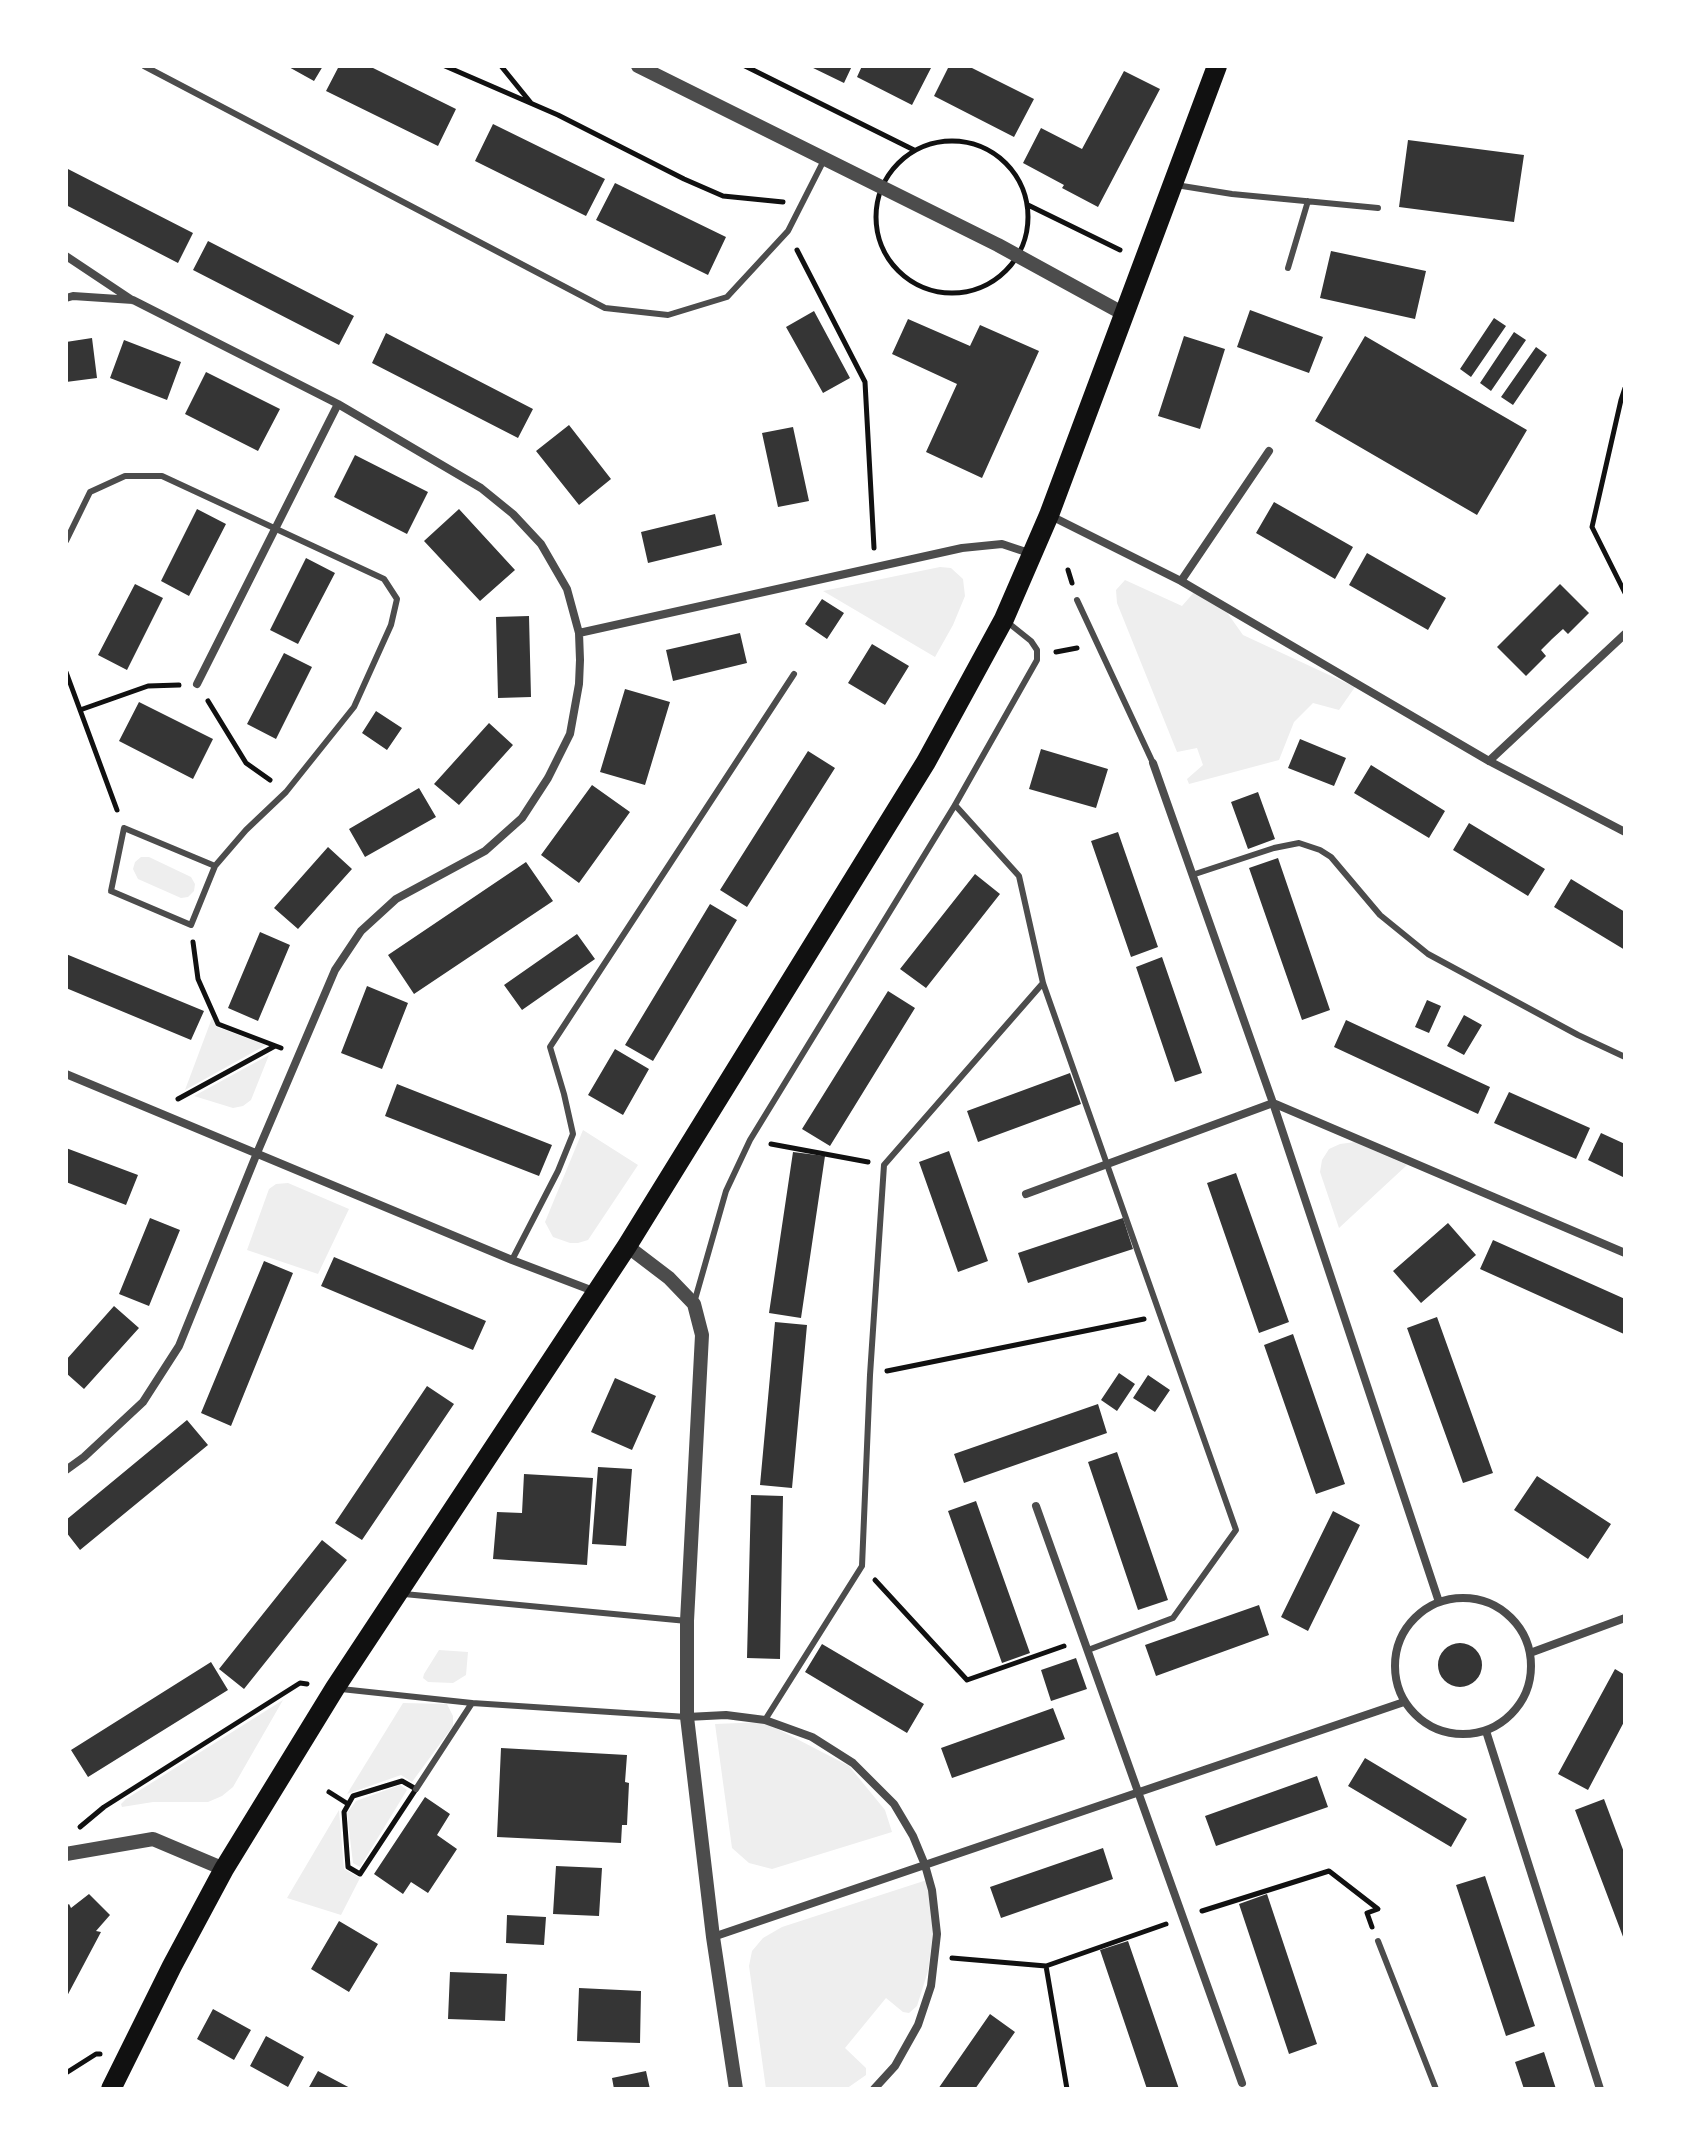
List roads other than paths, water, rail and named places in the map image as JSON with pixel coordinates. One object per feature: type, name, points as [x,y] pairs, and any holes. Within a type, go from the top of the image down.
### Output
[{"type":"main road","points":[[111,2089],[224,1869],[335,1688],[627,1246],[926,762],[1004,619],[1033,554],[1217,66]]},
{"type":"street","points":[[638,66],[1018,256],[1124,314]]},
{"type":"street","points":[[66,256],[133,300],[338,404],[481,488],[513,514],[541,544],[567,589],[579,633],[579,684],[570,734],[548,778],[522,818],[485,851],[396,899],[361,931],[335,970],[179,1346],[143,1402],[66,1470]]},
{"type":"street","points":[[66,298],[133,300]]},
{"type":"street","points":[[197,684],[338,404]]},
{"type":"street","points":[[1181,581],[1269,451]]},
{"type":"street","points":[[1049,515],[1181,581],[1489,761],[1625,832]]},
{"type":"street","points":[[579,633],[962,548],[1002,544],[1033,554]]},
{"type":"street","points":[[1489,761],[1625,634]]},
{"type":"street","points":[[1153,763],[1273,1103],[1439,1602]]},
{"type":"street","points":[[66,1074],[512,1260],[597,1292]]},
{"type":"street","points":[[1026,1194],[1273,1103],[1625,1253]]},
{"type":"street","points":[[627,1246],[669,1278],[694,1304],[702,1335],[687,1621],[687,1717],[713,1937],[736,2089]]},
{"type":"street","points":[[1036,1506],[1242,2083]]},
{"type":"street","points":[[1462,1598],[1485,1601],[1506,1613],[1522,1631],[1530,1653],[1531,1672],[1526,1691],[1517,1708],[1503,1722],[1486,1731],[1463,1735],[1440,1731],[1419,1720],[1404,1702],[1396,1683],[1394,1664],[1398,1644],[1407,1626],[1421,1612],[1439,1602],[1462,1598]]},
{"type":"street","points":[[1530,1653],[1625,1618]]},
{"type":"street","points":[[713,1937],[1404,1702]]},
{"type":"street","points":[[687,1717],[726,1715],[765,1720],[812,1737],[853,1763],[894,1804],[913,1836],[932,1890],[937,1934],[931,1986],[918,2025],[895,2066],[874,2089]]},
{"type":"street","points":[[1486,1731],[1600,2089]]},
{"type":"street","points":[[66,1854],[153,1839],[224,1869]]},
{"type":"lane","points":[[144,66],[605,308],[668,315],[727,297],[788,231],[824,160]]},
{"type":"lane","points":[[1172,184],[1232,194],[1378,208]]},
{"type":"lane","points":[[1288,268],[1308,201]]},
{"type":"lane","points":[[66,541],[90,492],[125,476],[162,476],[384,579],[397,599],[391,625],[354,707],[286,792],[246,830],[215,866],[191,925],[111,891],[124,828],[215,866]]},
{"type":"lane","points":[[1077,600],[1153,763]]},
{"type":"lane","points":[[694,1304],[726,1191],[750,1140],[955,805],[1037,660],[1037,650],[1031,641],[1004,619]]},
{"type":"lane","points":[[512,1260],[558,1171],[573,1134],[550,1047],[794,674]]},
{"type":"lane","points":[[955,805],[1019,876],[1043,983],[1236,1530],[1173,1618],[1088,1650]]},
{"type":"lane","points":[[1192,875],[1299,843],[1320,850],[1331,857],[1380,915],[1428,954],[1625,1057]]},
{"type":"lane","points":[[765,1720],[862,1566],[870,1375],[884,1165],[1043,983]]},
{"type":"lane","points":[[397,1594],[687,1621]]},
{"type":"lane","points":[[335,1688],[472,1703],[687,1717]]},
{"type":"lane","points":[[416,1789],[472,1703]]},
{"type":"lane","points":[[1378,1941],[1436,2089]]}]
